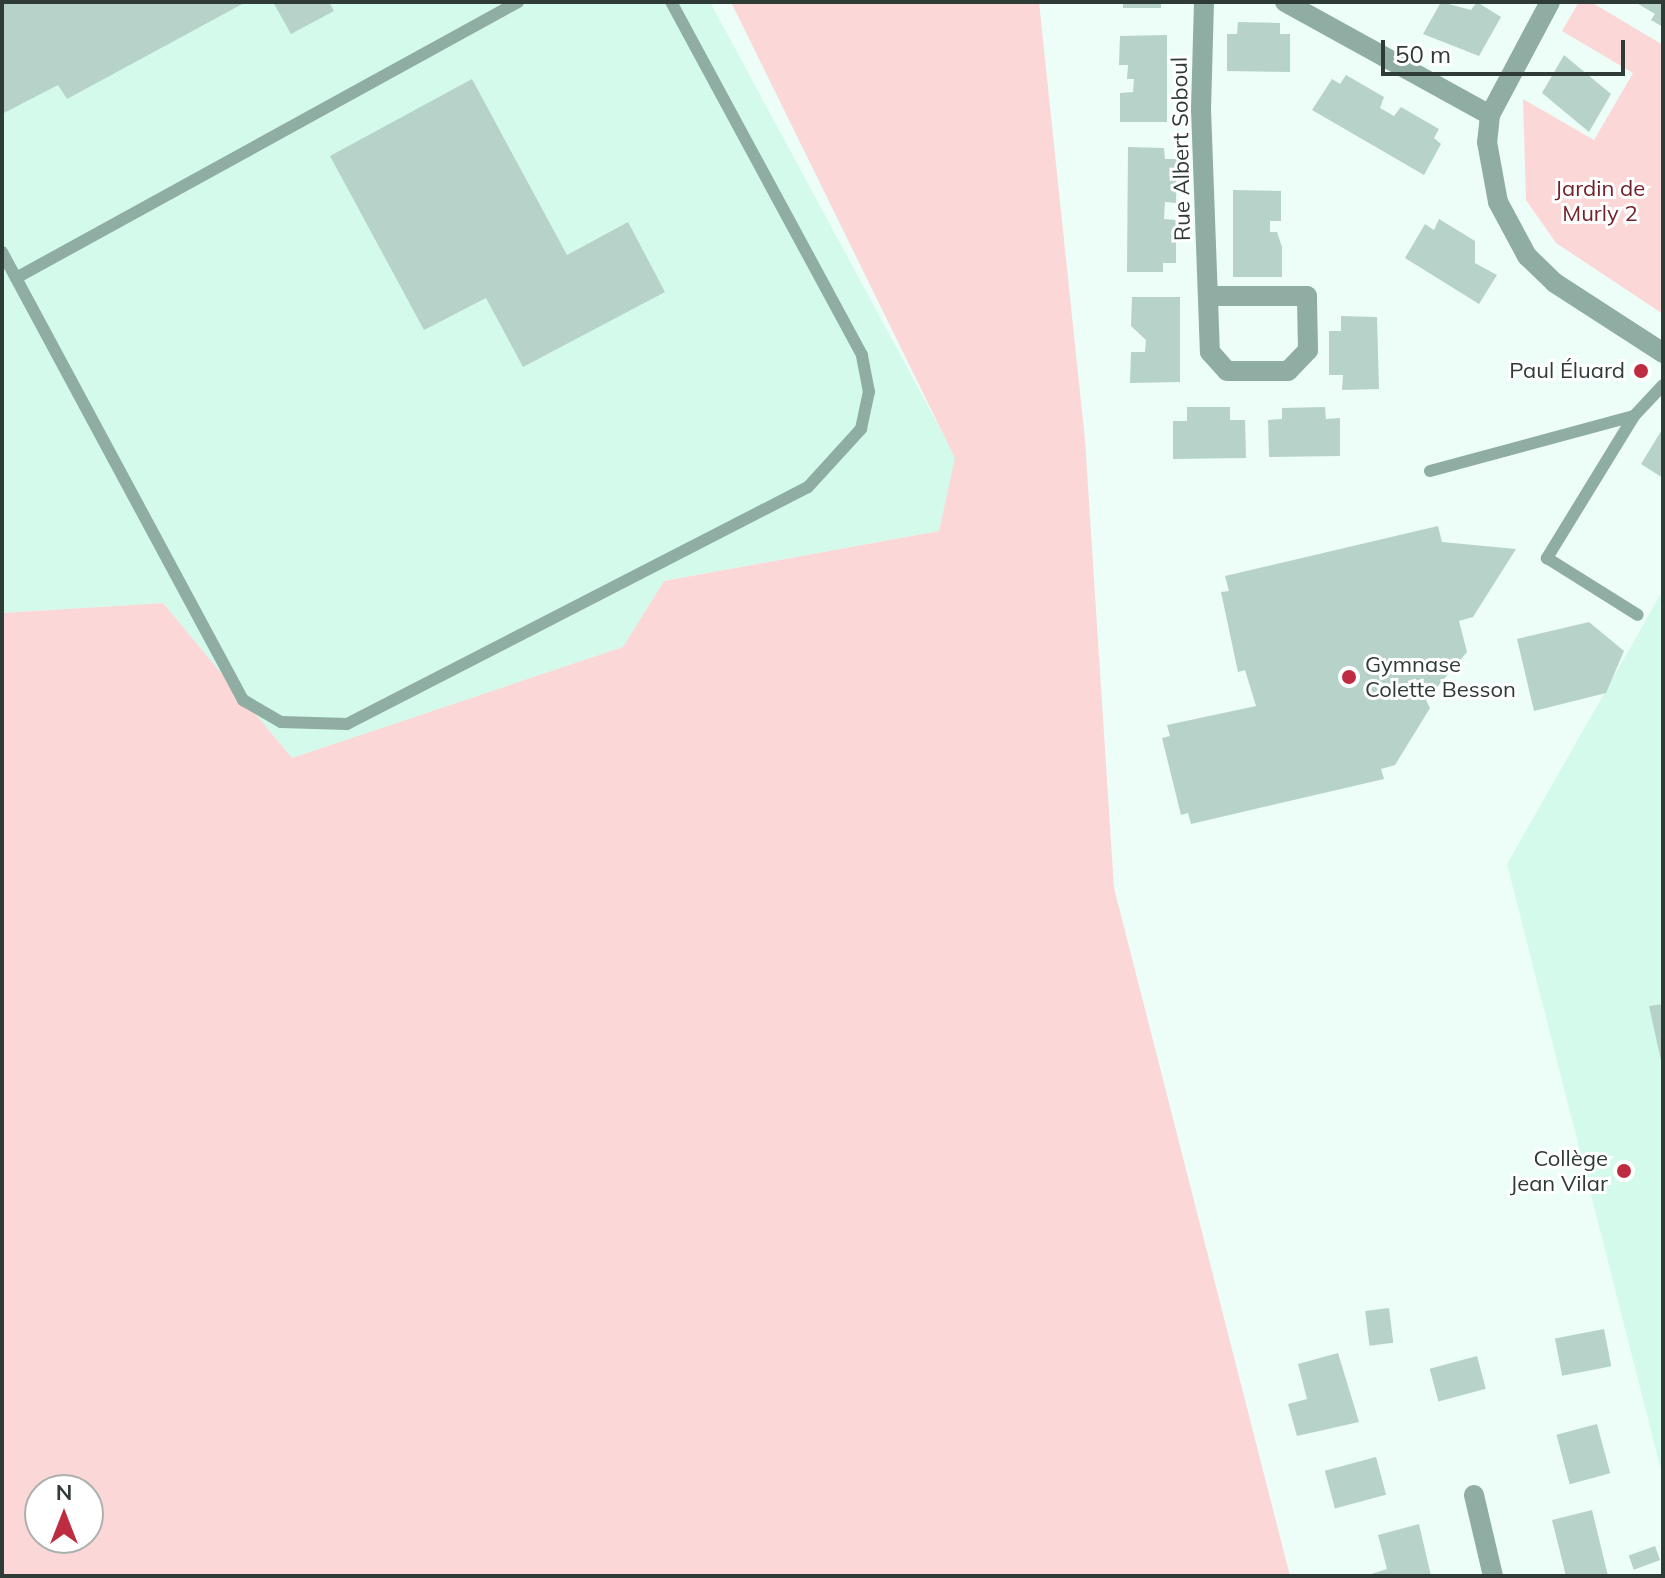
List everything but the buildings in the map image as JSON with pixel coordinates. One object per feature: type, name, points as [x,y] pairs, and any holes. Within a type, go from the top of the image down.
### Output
[{"type":"street","name":"Rue Albert Soboul","points":[[1204,2],[1208,296],[1210,352],[1227,371],[1288,371],[1308,350],[1307,296],[1208,296]]},
{"type":"street","points":[[1285,2],[1490,115]]},
{"type":"street","points":[[1550,2],[1490,115],[1487,142],[1498,202],[1527,256],[1555,283],[1663,353]]},
{"type":"street","points":[[1474,1495],[1493,1576]]},
{"type":"lane","points":[[16,278],[518,2]]},
{"type":"lane","points":[[2,252],[243,700],[281,722],[347,724],[808,487],[861,429],[869,392],[862,355],[671,2]]},
{"type":"lane","points":[[1638,615],[1547,558],[1634,416],[1663,385]]},
{"type":"lane","points":[[1430,471],[1634,416]]},
{"type":"shaded area","points":[[2,2],[710,2],[956,458],[939,531],[664,581],[623,647],[292,758],[163,603],[2,613]]},
{"type":"shaded area","name":"Collège Jean Vilar","points":[[1663,590],[1663,1478],[1507,864]]},
{"type":"green space","points":[[731,2],[1039,2],[1085,440],[1114,888],[1290,1576],[2,1576],[2,613],[163,603],[292,758],[623,647],[664,581],[939,531],[955,458]]},
{"type":"green space","name":"Jardin de Murly 2","points":[[1579,2],[1591,2],[1663,45],[1663,314],[1556,243],[1526,200],[1523,99],[1594,140],[1633,73],[1562,31]]},
{"type":"place","name":"Paul Éluard","points":[[1641,371]]},
{"type":"place","name":"Gymnase Colette Besson","points":[[1349,677]]},
{"type":"place","name":"Collège Jean Vilar","points":[[1624,1171]]}]
